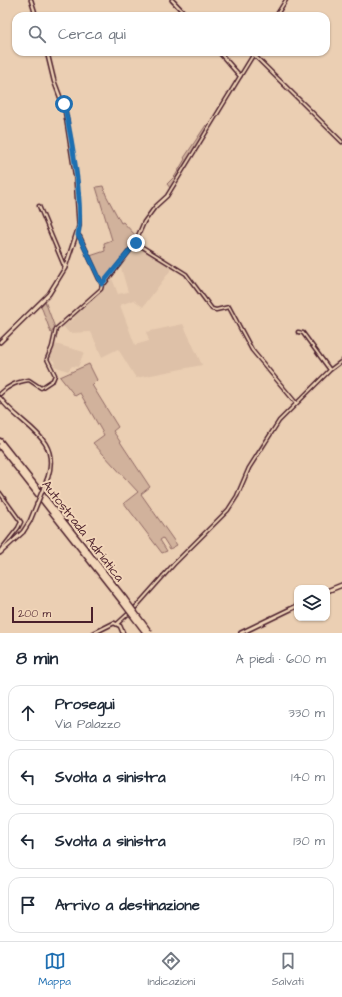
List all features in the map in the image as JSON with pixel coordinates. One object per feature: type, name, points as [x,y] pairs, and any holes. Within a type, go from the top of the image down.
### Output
[{"type":"highway","name":"Autostrada Adriatica","points":[[0,440],[122,599],[146,633]]},
{"type":"highway","name":"Autostrada Adriatica","points":[[0,446],[150,633]]},
{"type":"main road","points":[[330,590],[342,584]]},
{"type":"main road","points":[[241,633],[294,607]]},
{"type":"street","points":[[31,0],[35,12]]},
{"type":"street","points":[[172,0],[183,12]]},
{"type":"street","points":[[278,12],[286,0]]},
{"type":"street","points":[[0,342],[49,294],[65,268],[80,226],[76,180],[66,116],[48,56]]},
{"type":"street","points":[[222,56],[240,76]]},
{"type":"street","points":[[0,394],[12,384],[29,380],[41,388],[53,380],[55,375],[47,358],[52,347],[56,329],[101,289],[102,284],[136,243],[144,222],[155,207],[167,196],[252,56]]},
{"type":"street","points":[[257,56],[342,142]]},
{"type":"street","points":[[39,206],[65,268]]},
{"type":"street","points":[[78,235],[102,284]]},
{"type":"street","points":[[136,243],[186,274],[212,309],[216,310],[223,307],[229,307],[252,350],[296,403]]},
{"type":"street","points":[[298,332],[303,333],[330,370]]},
{"type":"street","points":[[94,633],[108,625],[117,624],[135,608],[174,564],[228,510],[237,496],[249,468],[276,426],[296,403],[330,370],[342,361]]},
{"type":"street","points":[[0,399],[46,443],[51,456],[48,477],[30,521],[23,532],[0,552]]},
{"type":"street","points":[[0,493],[21,522],[0,552]]},
{"type":"street","points":[[117,624],[124,633]]},
{"type":"shaded area","points":[[206,125],[209,128],[171,189],[167,184],[175,176],[185,159],[184,158]]},
{"type":"shaded area","points":[[103,186],[106,195],[121,223],[123,222],[136,236],[134,244],[104,283],[102,283],[90,256],[105,251],[104,243],[112,240],[96,187]]},
{"type":"shaded area","points":[[136,244],[173,267],[143,307],[134,300],[120,305],[135,345],[149,341],[146,332],[183,324],[202,365],[136,378],[118,349],[102,357],[91,332],[69,333],[63,326],[75,318],[72,314],[101,289],[103,284],[111,276],[118,294],[128,292],[121,268],[118,268]]},
{"type":"shaded area","points":[[45,301],[55,328],[51,333],[41,306]]},
{"type":"shaded area","points":[[55,344],[84,352],[78,367],[72,366],[68,371],[54,366],[55,361],[50,359]]},
{"type":"shaded area","points":[[89,364],[97,380],[92,385],[118,427],[113,431],[150,487],[141,494],[177,545],[170,549],[163,538],[160,540],[167,551],[162,553],[124,503],[138,492],[93,443],[104,435],[80,393],[75,396],[60,377]]},
{"type":"route","points":[[64,104],[76,180],[80,226],[78,235],[102,284],[105,283],[136,243]]}]
